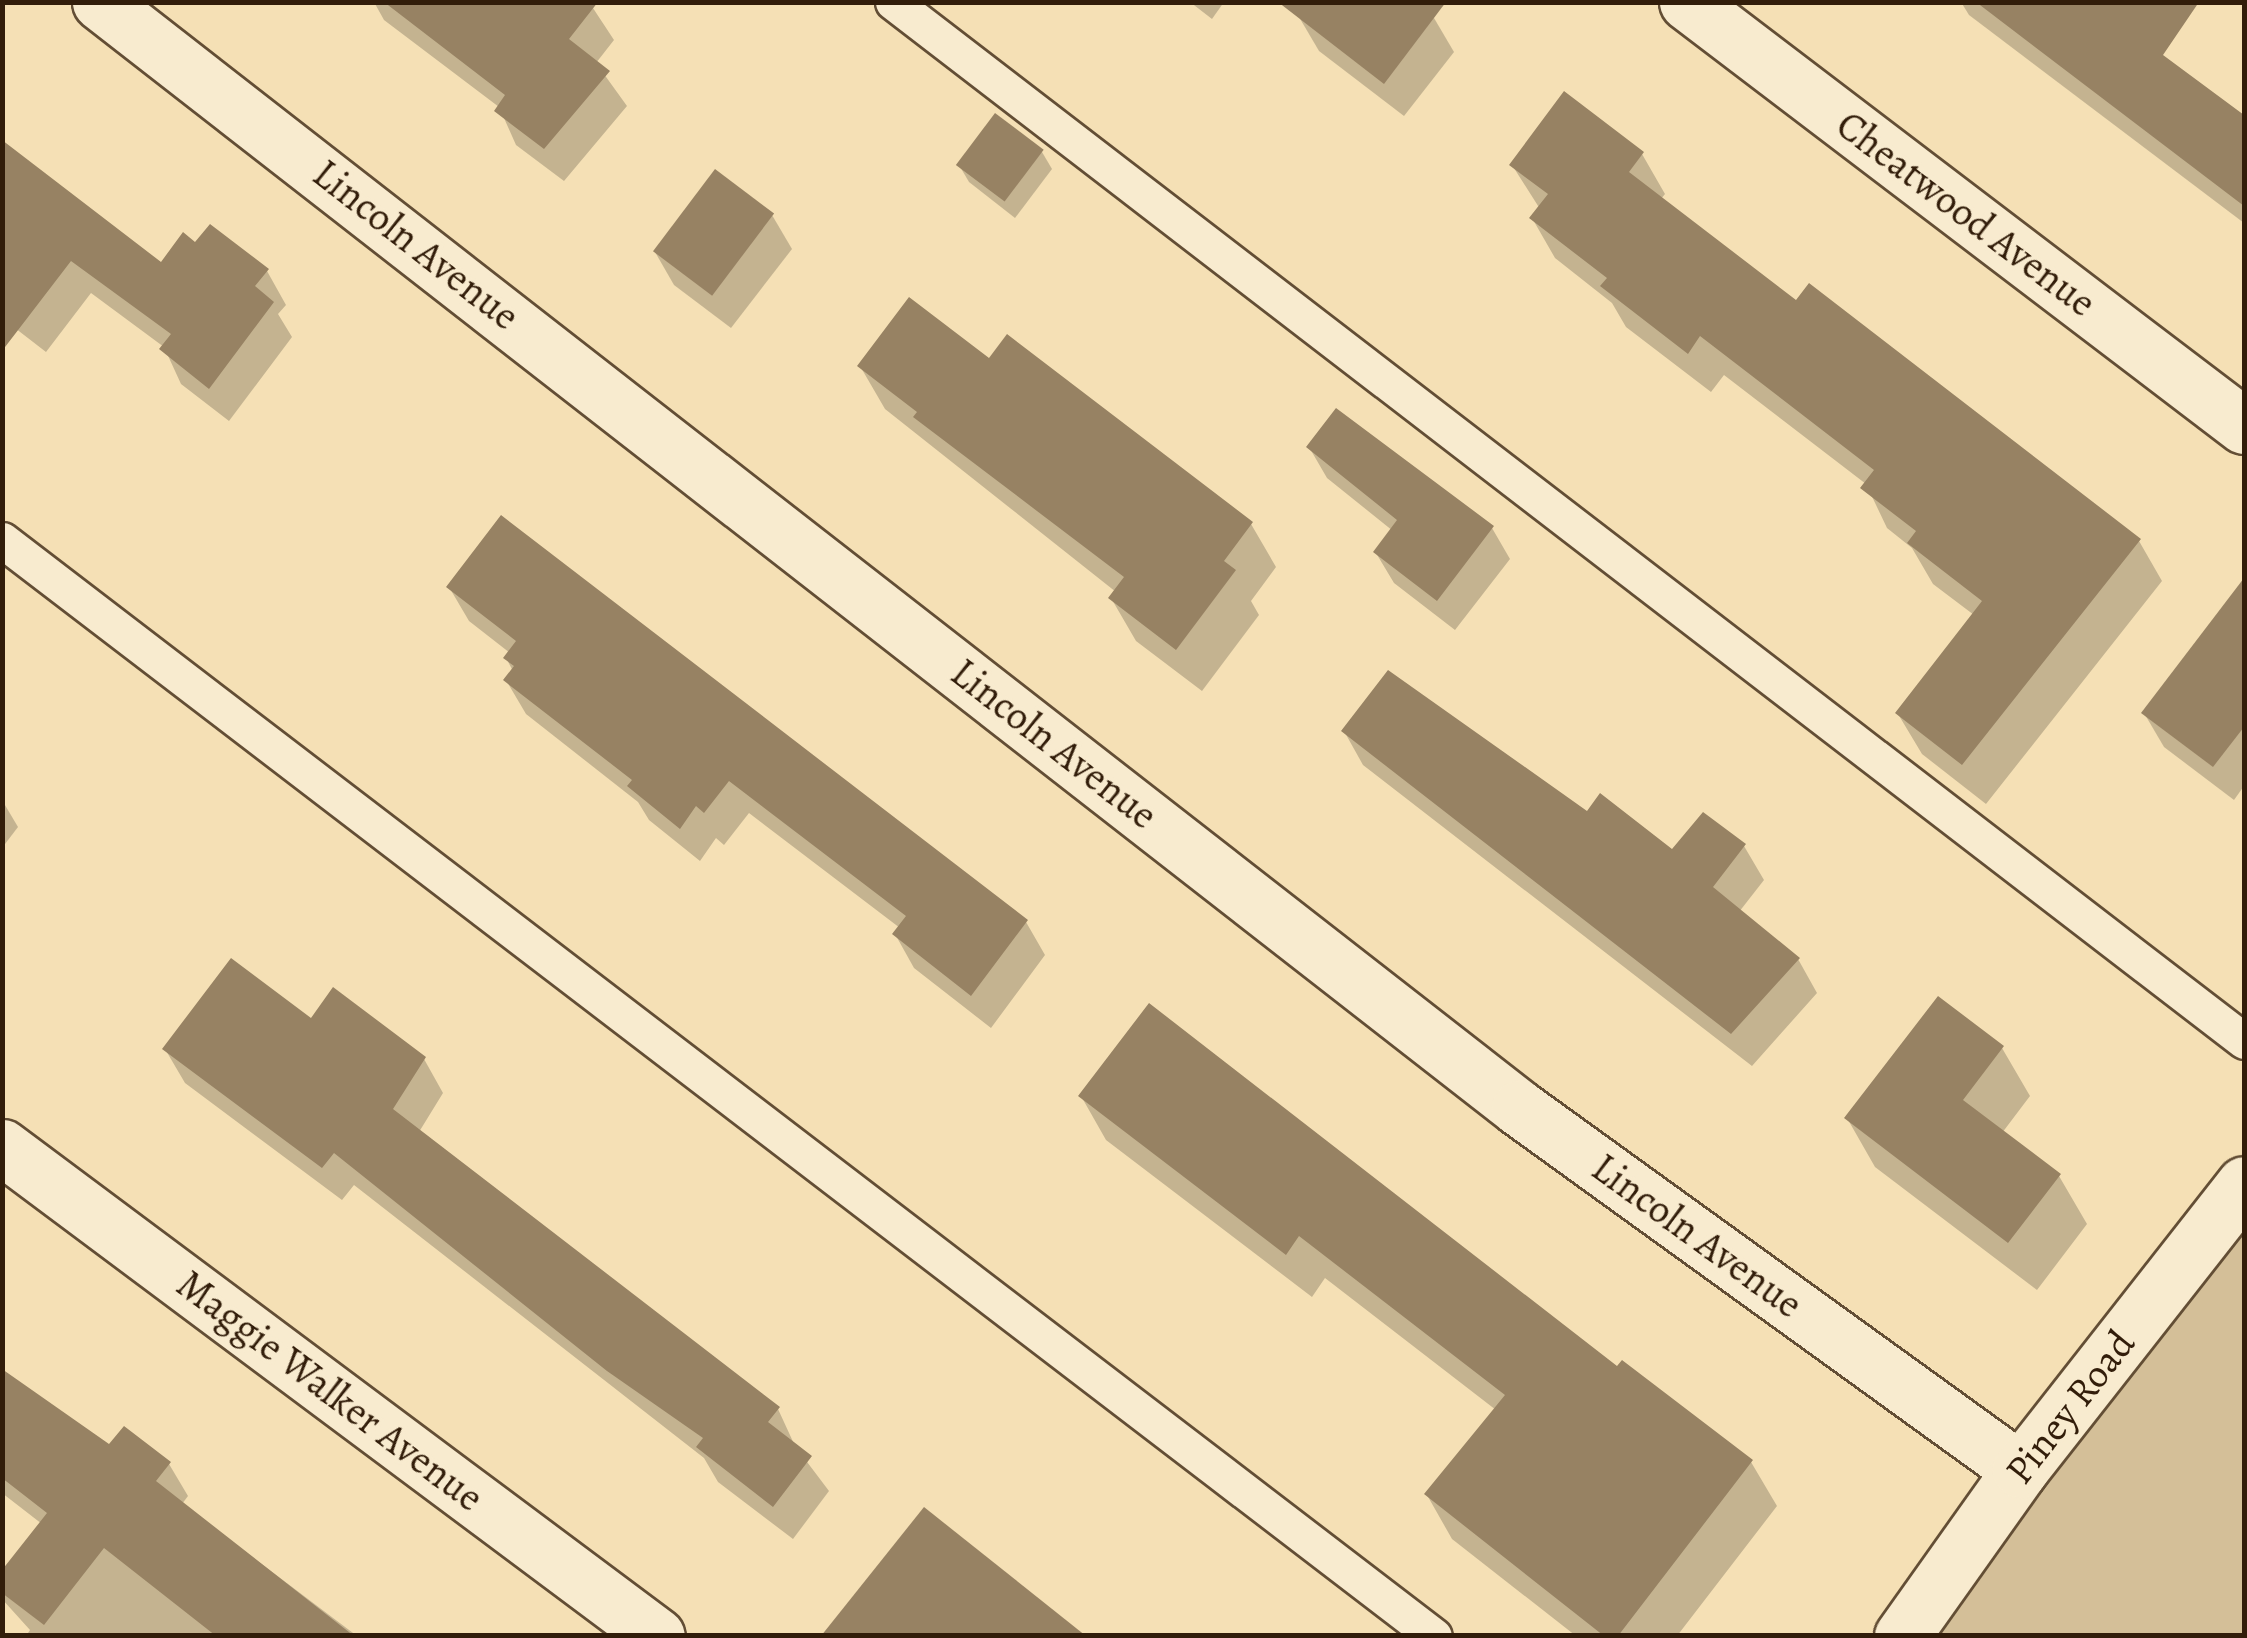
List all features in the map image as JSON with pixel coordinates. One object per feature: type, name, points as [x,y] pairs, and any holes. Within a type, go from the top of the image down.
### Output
[{"type":"street","name":"Lincoln Avenue","points":[[100,2],[1519,1108],[2020,1470]]},
{"type":"street","name":"Cheatwood Avenue","points":[[1687,2],[2244,426]]},
{"type":"street","name":"Maggie Walker Avenue","points":[[2,1147],[657,1636]]},
{"type":"street","name":"Piney Road","points":[[1902,1636],[2020,1470],[2244,1184]]},
{"type":"lane","points":[[893,2],[2244,1042]]},
{"type":"lane","points":[[2,540],[1434,1636]]},
{"type":"shaded area","points":[[2244,1184],[2244,1635],[1902,1636]]},
{"type":"building","points":[[384,2],[598,2],[569,39],[610,71],[544,149],[494,111],[505,95]]},
{"type":"building","points":[[1278,2],[1446,2],[1384,84]]},
{"type":"building","points":[[1976,2],[2199,2],[2163,55],[2244,115],[2244,206]]},
{"type":"building","points":[[1564,91],[1644,152],[1629,172],[1796,300],[1809,283],[2141,539],[1962,765],[1895,713],[1982,601],[1907,543],[1916,531],[1860,488],[1874,470],[1700,336],[1688,354],[1600,286],[1607,278],[1529,218],[1548,194],[1509,165]]},
{"type":"building","points":[[995,113],[1044,150],[1005,202],[956,165]]},
{"type":"building","points":[[2,140],[161,262],[183,232],[195,242],[210,224],[269,269],[255,286],[274,302],[209,389],[159,349],[171,334],[71,261],[2,351]]},
{"type":"building","points":[[715,169],[774,214],[712,296],[653,251]]},
{"type":"building","points":[[909,297],[989,358],[1007,334],[1253,522],[1224,561],[1236,570],[1176,650],[1108,598],[1124,577],[913,417],[917,412],[857,366]]},
{"type":"building","points":[[1336,408],[1494,526],[1437,601],[1373,552],[1397,520],[1306,447]]},
{"type":"building","points":[[501,515],[1028,920],[971,996],[892,934],[906,916],[729,781],[704,813],[696,806],[680,829],[627,786],[632,780],[503,680],[514,666],[503,658],[516,641],[446,587]]},
{"type":"building","points":[[2244,578],[2244,727],[2213,767],[2141,713]]},
{"type":"building","points":[[1388,670],[1587,811],[1600,793],[1672,849],[1703,812],[1746,844],[1713,887],[1800,958],[1731,1034],[1341,731]]},
{"type":"building","points":[[231,958],[311,1018],[333,987],[426,1057],[393,1109],[780,1407],[768,1422],[812,1456],[773,1507],[696,1447],[703,1438],[607,1371],[334,1153],[322,1168],[162,1049]]},
{"type":"building","points":[[1938,996],[2004,1046],[1963,1100],[2061,1174],[2008,1243],[1844,1118]]},
{"type":"building","points":[[1149,1003],[1617,1366],[1622,1360],[1753,1460],[1618,1636],[1604,1636],[1424,1494],[1505,1395],[1299,1236],[1286,1255],[1078,1096]]},
{"type":"building","points":[[2,1369],[109,1444],[124,1426],[171,1462],[156,1481],[354,1636],[216,1636],[104,1548],[44,1625],[2,1593],[2,1570],[47,1513],[2,1478]]},
{"type":"building","points":[[924,1507],[1086,1636],[821,1636]]}]
